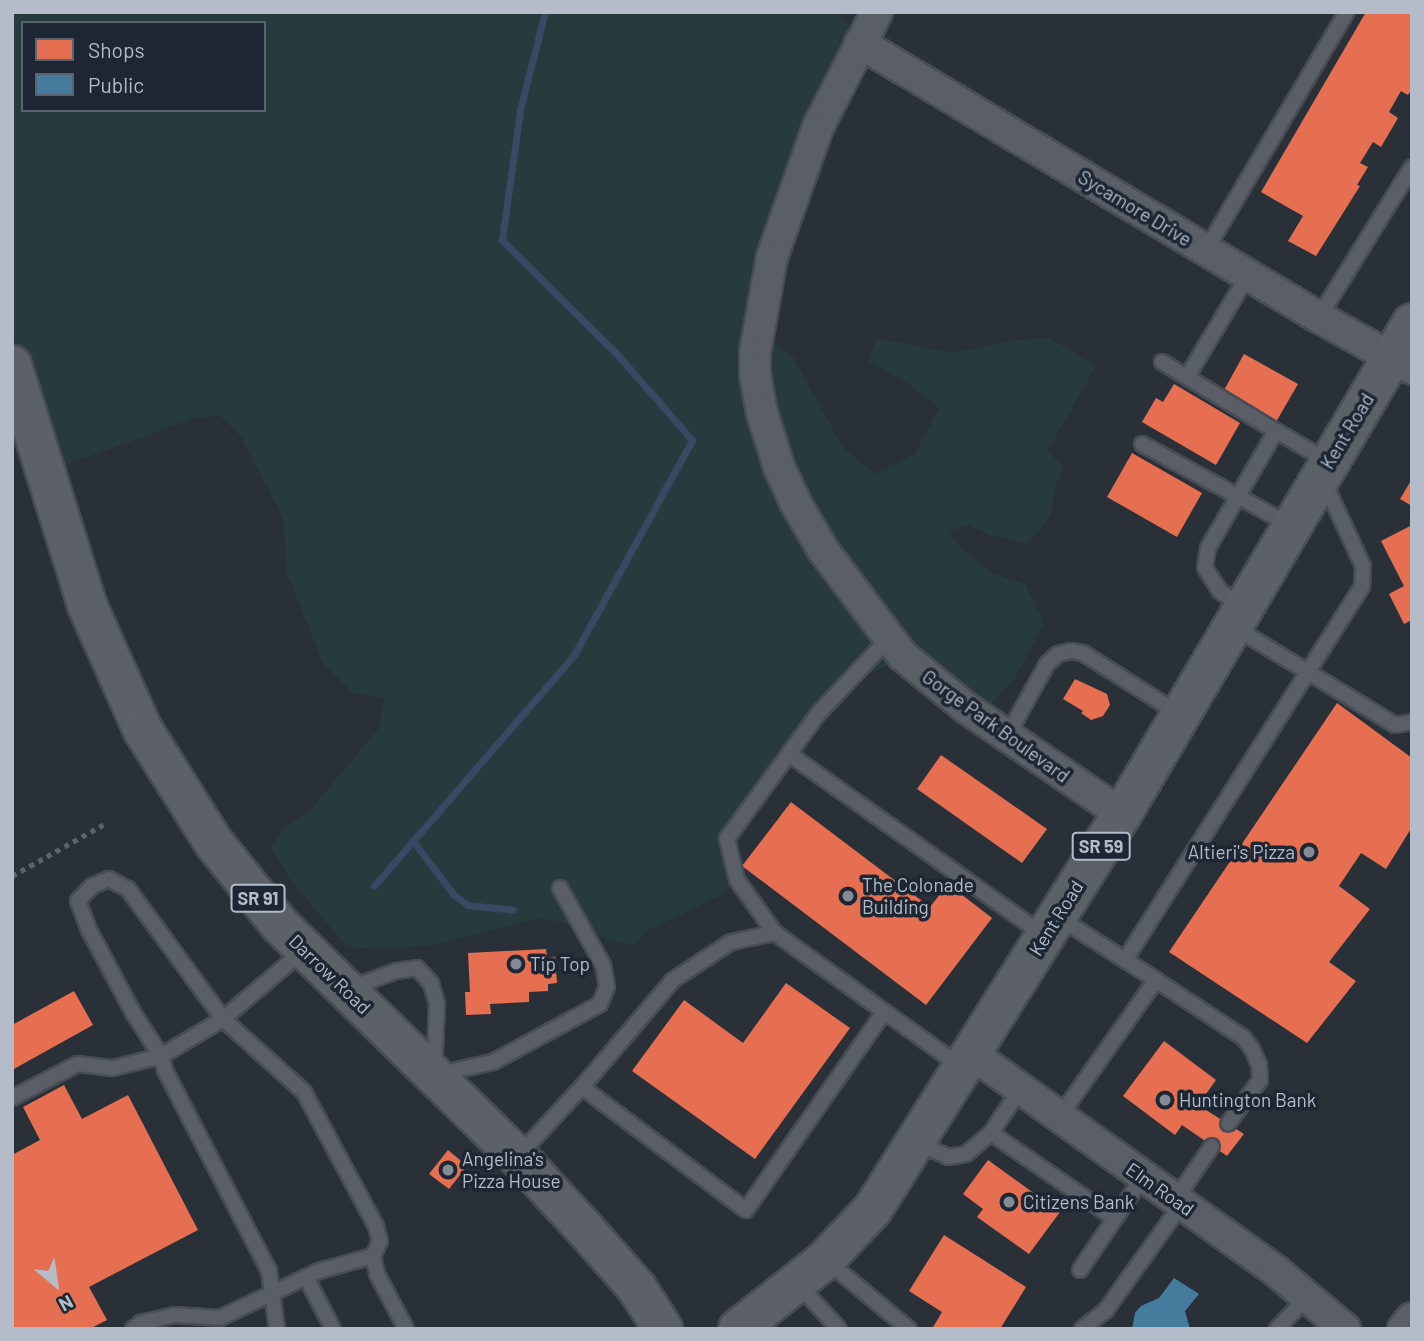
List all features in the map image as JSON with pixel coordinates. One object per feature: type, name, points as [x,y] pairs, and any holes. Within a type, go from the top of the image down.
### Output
[{"type":"main road","name":"Kent Road","points":[[738,1329],[811,1272],[873,1209],[1122,814],[1325,469],[1402,362],[1412,323]]},
{"type":"main road","name":"Darrow Road","points":[[12,367],[87,605],[143,730],[214,843],[280,925],[517,1157],[637,1288],[663,1329]]},
{"type":"street","name":"Gorge Park Boulevard","points":[[877,12],[818,127],[788,206],[766,283],[758,330],[755,374],[779,467],[794,502],[823,550],[889,638],[933,682],[1122,814]]},
{"type":"street","name":"Sycamore Drive","points":[[860,43],[1319,317],[1402,362]]},
{"type":"street","name":"Elm Road","points":[[968,1061],[1021,1088],[1308,1296],[1345,1329]]},
{"type":"street","points":[[1403,1329],[1412,1318]]},
{"type":"lane","points":[[1206,250],[1347,12]]},
{"type":"lane","points":[[1319,317],[1412,167]]},
{"type":"lane","points":[[1187,377],[1248,275]]},
{"type":"lane","points":[[1125,960],[1310,673],[1362,586],[1364,576],[1363,566],[1325,469],[1276,431],[1162,362]]},
{"type":"lane","points":[[1276,431],[1208,548],[1205,568],[1238,617],[1310,673],[1395,725],[1412,722]]},
{"type":"lane","points":[[1142,444],[1291,526]]},
{"type":"lane","points":[[889,638],[818,714],[727,839],[737,880],[775,933],[884,1012],[968,1061]]},
{"type":"lane","points":[[1007,736],[1047,664],[1058,654],[1071,651],[1083,653],[1180,715]]},
{"type":"lane","points":[[789,754],[1051,926],[1125,960],[1244,1038],[1259,1065],[1259,1080],[1228,1124]]},
{"type":"lane","points":[[277,1329],[269,1271],[165,1070],[161,1056],[134,1014],[89,930],[78,901],[92,886],[109,878],[128,889],[223,1019],[304,1092],[376,1227],[380,1241],[373,1256],[377,1274],[406,1329]]},
{"type":"lane","points":[[347,990],[396,971],[417,968],[431,984],[437,1004],[434,1075],[493,1062],[600,1004],[607,987],[603,965],[560,888]]},
{"type":"lane","points":[[517,1157],[582,1087],[673,980],[730,942],[775,933]]},
{"type":"lane","points":[[12,1098],[78,1064],[113,1068],[161,1056],[223,1019],[305,949]]},
{"type":"lane","points":[[1060,1116],[1156,980]]},
{"type":"lane","points":[[582,1087],[746,1210],[884,1012]]},
{"type":"lane","points":[[914,1142],[948,1157],[967,1154],[991,1133],[1021,1088]]},
{"type":"lane","points":[[991,1133],[1114,1218]]},
{"type":"lane","points":[[1082,1329],[1101,1323],[1106,1310],[1179,1202],[1212,1146]]},
{"type":"lane","points":[[1080,1270],[1143,1177]]},
{"type":"lane","points":[[133,1329],[142,1323],[175,1315],[220,1318],[306,1277],[373,1256]]},
{"type":"lane","points":[[811,1272],[839,1329]]},
{"type":"lane","points":[[811,1272],[909,1329]]},
{"type":"lane","points":[[306,1277],[333,1329]]},
{"type":"lane","points":[[1277,1329],[1308,1296]]},
{"type":"path","points":[[12,876],[107,822]]},
{"type":"green space","points":[[12,12],[840,12],[860,43],[758,330],[794,358],[843,448],[876,474],[915,454],[939,408],[903,380],[869,362],[876,338],[953,353],[1015,340],[1050,338],[1096,366],[1048,450],[1063,468],[1055,487],[1051,516],[1027,544],[990,535],[967,525],[949,531],[959,546],[992,573],[1025,584],[1044,623],[1016,677],[980,717],[903,656],[815,705],[761,780],[740,821],[732,849],[736,879],[722,895],[646,931],[635,945],[613,942],[581,926],[540,918],[434,945],[381,949],[347,947],[289,878],[271,847],[280,832],[312,808],[379,728],[384,698],[353,693],[323,663],[287,573],[283,518],[240,435],[220,415],[193,419],[62,466],[12,365]]},
{"type":"building: Shops","points":[[1366,12],[1412,12],[1412,89],[1408,95],[1401,91],[1389,112],[1398,118],[1381,147],[1373,142],[1360,163],[1368,167],[1357,185],[1360,186],[1316,256],[1288,241],[1303,216],[1261,192]]},
{"type":"building: Shops","points":[[1244,354],[1298,384],[1276,422],[1223,392]]},
{"type":"building: Shops","points":[[1174,384],[1240,423],[1216,465],[1142,422],[1156,398],[1163,402]]},
{"type":"building: Shops","points":[[1132,453],[1202,493],[1177,537],[1107,497]]},
{"type":"building: Shops","points":[[1412,479],[1412,506],[1400,499]]},
{"type":"building: Shops","points":[[1412,525],[1412,620],[1404,624],[1389,594],[1404,586],[1381,541]]},
{"type":"building: Shops","points":[[1075,679],[1107,694],[1110,705],[1103,716],[1091,720],[1081,713],[1083,711],[1063,699]]},
{"type":"building: Shops","points":[[1337,703],[1412,758],[1412,827],[1386,869],[1361,853],[1339,886],[1370,909],[1329,962],[1356,981],[1307,1043],[1169,952]]},
{"type":"building: Shops","points":[[941,755],[1047,829],[1022,863],[917,789]]},
{"type":"building: Shops","name":"The Colonade Building","points":[[791,802],[930,907],[948,884],[992,918],[926,1005],[742,866]]},
{"type":"building: Shops","points":[[546,949],[547,958],[555,957],[557,983],[548,984],[548,991],[529,992],[529,1002],[490,1004],[491,1014],[466,1015],[465,992],[470,992],[468,953]]},
{"type":"building: Shops","points":[[786,983],[850,1028],[755,1159],[632,1071],[684,1000],[743,1043]]},
{"type":"building: Shops","points":[[74,991],[93,1025],[12,1070],[12,1025]]},
{"type":"building: Shops","name":"Huntington Bank","points":[[1164,1041],[1216,1080],[1198,1105],[1244,1134],[1227,1156],[1182,1125],[1175,1135],[1123,1096]]},
{"type":"building: Shops","points":[[64,1085],[82,1119],[128,1095],[198,1230],[89,1287],[107,1320],[89,1329],[15,1329],[12,1324],[12,1155],[40,1140],[23,1107]]},
{"type":"building: Shops","name":"Angelina's Pizza House","points":[[448,1150],[467,1166],[449,1189],[429,1174]]},
{"type":"building: Shops","name":"Citizens Bank","points":[[988,1160],[1060,1212],[1029,1254],[977,1217],[983,1209],[963,1194]]},
{"type":"building: Shops","points":[[944,1235],[1026,1287],[1000,1329],[932,1329],[942,1312],[909,1291]]},
{"type":"building: Public","points":[[1174,1278],[1199,1294],[1185,1311],[1190,1329],[1132,1329],[1135,1313],[1141,1306],[1159,1298]]},
{"type":"waterway","points":[[374,886],[574,655],[692,440],[616,353],[502,240],[520,110],[545,12]]},
{"type":"waterway","points":[[413,841],[454,895],[468,905],[513,910]]},
{"type":"place","name":"Altieri's Pizza","points":[[1309,852]]},
{"type":"place","name":"The Colonade Building","points":[[848,896]]},
{"type":"place","name":"Tip Top","points":[[516,964]]},
{"type":"place","name":"Huntington Bank","points":[[1165,1100]]},
{"type":"place","name":"Angelina's Pizza House","points":[[448,1170]]},
{"type":"place","name":"Citizens Bank","points":[[1009,1202]]}]
